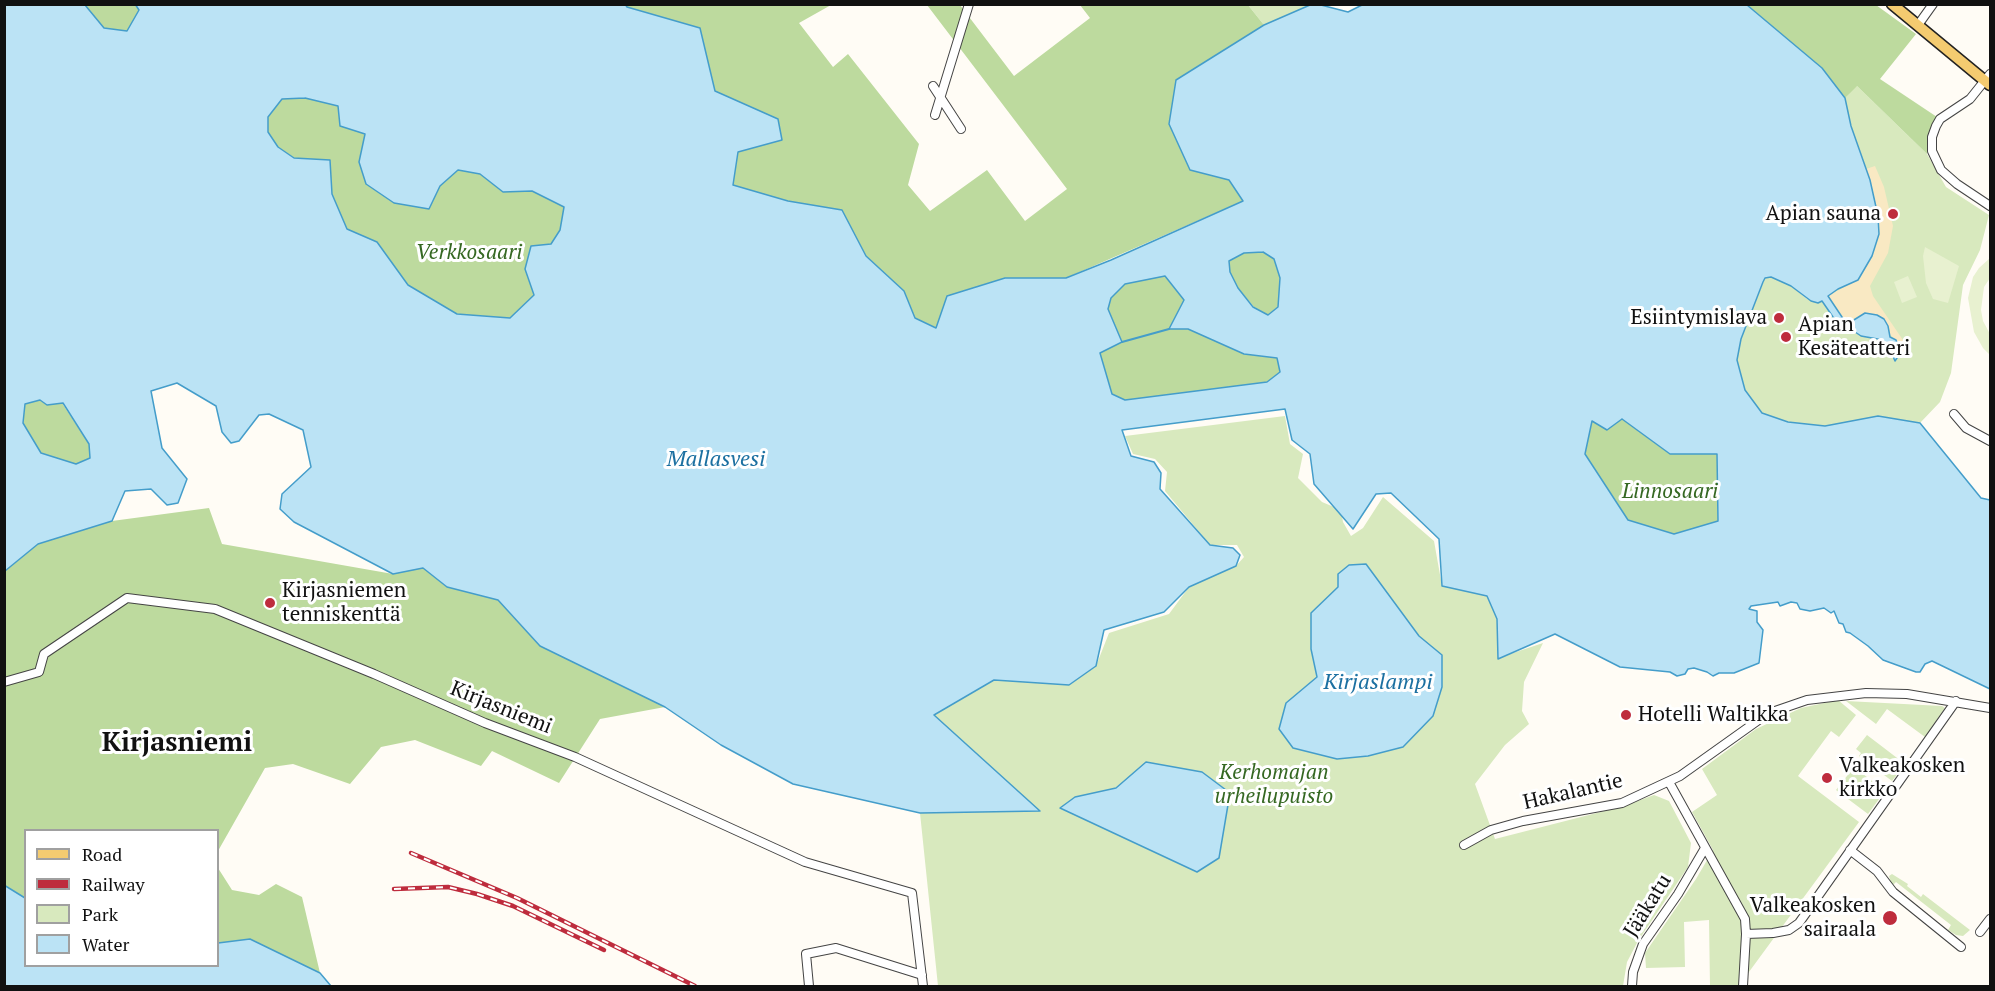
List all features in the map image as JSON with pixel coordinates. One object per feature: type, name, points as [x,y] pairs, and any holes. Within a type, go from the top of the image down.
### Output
[{"type":"main road","points":[[1892,4],[1989,80]]},
{"type":"street","points":[[935,115],[969,4]]},
{"type":"street","points":[[1918,25],[1933,4]]},
{"type":"street","points":[[1989,80],[1970,99],[1940,119],[1932,137],[1932,152],[1941,170],[1957,184],[1990,206]]},
{"type":"street","points":[[933,86],[961,129]]},
{"type":"street","points":[[1954,414],[1966,428],[1990,441]]},
{"type":"street","name":"Kirjasniemi","points":[[4,682],[39,672],[44,654],[127,598],[214,609],[374,674],[484,723],[575,757],[805,862],[912,893],[923,987]]},
{"type":"street","name":"Hakalantie","points":[[1464,844],[1491,830],[1523,821],[1622,803],[1668,782],[1702,762],[1760,719],[1782,708],[1807,700],[1866,693],[1907,694],[1990,708]]},
{"type":"street","points":[[1746,934],[1789,930],[1799,923],[1956,701]]},
{"type":"street","points":[[1668,782],[1744,919],[1746,934],[1743,987]]},
{"type":"street","name":"Jääkatu","points":[[1632,987],[1633,972],[1644,944],[1678,894],[1705,848]]},
{"type":"street","points":[[1850,850],[1877,871],[1893,892],[1961,947]]},
{"type":"street","points":[[1980,932],[1990,919]]},
{"type":"street","points":[[809,987],[806,954],[836,948],[922,975]]},
{"type":"green space","points":[[85,5],[135,5],[139,10],[128,31],[104,28]]},
{"type":"green space","points":[[625,5],[831,5],[799,23],[833,67],[848,54],[919,144],[908,185],[930,211],[987,170],[1025,221],[1067,189],[927,5],[960,5],[1014,76],[1090,18],[1080,5],[1248,5],[1264,25],[1176,80],[1190,170],[1230,180],[1243,201],[1066,278],[1005,278],[937,328],[915,318],[904,291],[866,256],[841,210],[788,201],[733,185],[738,152],[782,140],[778,119],[715,91],[700,28]]},
{"type":"green space","points":[[1248,5],[1311,5],[1264,25]]},
{"type":"green space","points":[[1747,5],[1876,5],[1916,34],[1880,79],[1940,119],[1927,154],[1857,86],[1845,98],[1822,68]]},
{"type":"green space","points":[[1856,85],[1927,154],[1946,187],[1989,215],[1980,250],[1963,285],[1951,373],[1940,402],[1920,423],[1878,416],[1825,426],[1788,422],[1762,413],[1745,390],[1737,360],[1741,339],[1765,278],[1771,277],[1791,286],[1807,299],[1818,303],[1828,296],[1851,126],[1845,98]]},
{"type":"green space","name":"Verkkosaari","points":[[305,98],[338,106],[365,134],[359,162],[429,209],[440,186],[458,170],[480,174],[503,192],[532,191],[565,207],[560,230],[551,244],[525,269],[534,295],[510,318],[457,314],[408,285],[377,242],[347,229],[332,194],[330,160],[294,158],[278,147],[268,132],[268,117],[282,99]]},
{"type":"green space","points":[[1925,247],[1959,266],[1948,303],[1933,299],[1926,283],[1923,256]]},
{"type":"green space","points":[[1263,252],[1274,259],[1280,278],[1278,307],[1268,315],[1254,307],[1238,288],[1230,272],[1229,261],[1244,253]]},
{"type":"green space","points":[[1990,258],[1990,278],[1984,287],[1981,310],[1983,321],[1990,334],[1990,355],[1974,332],[1968,298],[1973,277]]},
{"type":"green space","points":[[1165,276],[1184,300],[1170,329],[1188,329],[1244,354],[1277,358],[1280,372],[1267,382],[1125,400],[1112,394],[1100,353],[1122,341],[1108,309],[1111,298],[1125,284]]},
{"type":"green space","points":[[1908,276],[1917,297],[1902,303],[1894,282]]},
{"type":"green space","points":[[40,400],[47,405],[62,403],[89,444],[91,458],[76,464],[41,453],[23,423],[25,404]]},
{"type":"green space","name":"Kerhomajan urheilupuisto","points":[[1285,416],[1290,444],[1303,454],[1298,478],[1322,502],[1341,510],[1343,522],[1351,536],[1363,528],[1383,497],[1434,541],[1442,586],[1487,596],[1497,619],[1498,658],[1543,643],[1524,682],[1522,711],[1529,724],[1505,745],[1475,784],[1495,839],[1624,806],[1654,795],[1669,801],[1691,843],[1688,867],[1638,941],[1627,962],[1623,986],[938,986],[920,813],[1039,811],[933,715],[994,680],[1069,685],[1096,666],[1109,633],[1169,614],[1189,587],[1236,566],[1244,557],[1237,545],[1210,545],[1165,491],[1167,472],[1155,459],[1133,454],[1125,436]]},
{"type":"green space","name":"Linnosaari","points":[[1622,419],[1670,454],[1717,454],[1718,521],[1674,534],[1628,520],[1585,455],[1592,421]]},
{"type":"green space","points":[[209,508],[222,544],[393,574],[423,568],[447,587],[498,600],[540,646],[665,707],[600,719],[559,783],[492,751],[481,766],[415,740],[381,747],[350,784],[293,764],[265,768],[219,849],[219,829],[24,829],[24,897],[5,885],[4,572],[38,544],[112,521]]},
{"type":"green space","points":[[1838,700],[1856,715],[1839,737],[1831,731],[1798,776],[1859,822],[1746,976],[1748,986],[1710,986],[1709,920],[1684,922],[1685,967],[1646,968],[1645,953],[1713,850],[1692,812],[1717,795],[1702,769],[1756,729],[1801,708]]},
{"type":"green space","points":[[1846,701],[1945,708],[1925,737],[1887,709],[1876,724]]},
{"type":"green space","points":[[1867,735],[1905,764],[1892,781],[1884,775],[1888,769],[1876,760],[1871,765],[1859,756],[1861,753],[1856,749]]},
{"type":"green space","points":[[1854,767],[1885,791],[1868,814],[1836,790]]},
{"type":"green space","points":[[219,870],[232,890],[259,895],[276,884],[302,897],[320,973],[250,939],[219,943]]},
{"type":"green space","points":[[1892,874],[1908,884],[1907,886],[1921,897],[1923,894],[1970,930],[1963,936],[1948,930],[1951,925],[1896,882],[1892,886],[1889,876]]},
{"type":"sand","points":[[1875,166],[1884,187],[1893,226],[1888,253],[1870,286],[1873,296],[1907,346],[1905,352],[1901,352],[1896,340],[1865,313],[1850,323],[1844,320],[1828,296],[1846,286],[1878,222],[1866,169]]},
{"type":"water","name":"Mallasvesi","points":[[135,4],[625,4],[627,7],[700,28],[715,91],[778,119],[782,140],[738,152],[733,185],[788,201],[842,210],[866,256],[904,291],[915,318],[936,328],[947,296],[1005,278],[1066,278],[1243,201],[1229,180],[1190,170],[1169,124],[1176,80],[1264,25],[1310,5],[1321,5],[1348,12],[1364,4],[1747,5],[1822,68],[1845,98],[1851,126],[1870,180],[1878,216],[1879,234],[1872,256],[1858,280],[1828,296],[1844,320],[1849,323],[1865,313],[1884,319],[1890,337],[1896,340],[1901,352],[1895,361],[1891,352],[1883,346],[1883,340],[1861,336],[1833,317],[1822,301],[1818,303],[1811,301],[1791,286],[1771,277],[1765,278],[1741,339],[1737,360],[1745,390],[1762,413],[1788,422],[1825,426],[1878,416],[1920,423],[1981,498],[1990,500],[1990,689],[1932,661],[1925,664],[1920,672],[1916,672],[1883,660],[1868,646],[1846,632],[1834,611],[1831,613],[1824,608],[1810,611],[1800,609],[1797,603],[1791,602],[1780,606],[1778,602],[1751,606],[1749,609],[1757,611],[1757,622],[1763,630],[1759,663],[1734,673],[1719,673],[1713,676],[1694,668],[1677,676],[1670,672],[1620,667],[1555,634],[1498,659],[1497,619],[1487,596],[1442,586],[1439,539],[1391,493],[1376,494],[1353,529],[1314,484],[1310,454],[1292,440],[1285,409],[1122,430],[1131,456],[1154,462],[1161,473],[1160,489],[1210,545],[1233,548],[1240,555],[1236,566],[1189,587],[1164,612],[1104,630],[1096,666],[1069,685],[994,680],[934,715],[1040,811],[920,813],[793,784],[721,745],[665,707],[540,646],[498,600],[447,587],[423,568],[393,574],[294,522],[280,509],[282,494],[311,467],[303,430],[269,414],[259,415],[239,441],[231,443],[222,432],[216,406],[177,383],[151,391],[162,448],[187,479],[178,503],[167,505],[151,489],[125,491],[112,521],[38,544],[5,571],[5,5],[85,5],[104,28],[127,31],[139,10]],"holes":[[[305,98],[338,106],[340,126],[365,134],[359,162],[366,184],[394,203],[429,209],[440,186],[458,170],[480,174],[503,192],[532,191],[564,207],[560,230],[551,244],[531,246],[525,269],[534,295],[510,318],[457,314],[408,285],[377,242],[347,229],[332,194],[330,160],[294,158],[278,147],[268,132],[268,117],[282,99]],[[1263,252],[1274,259],[1280,278],[1278,307],[1268,315],[1253,307],[1238,288],[1230,272],[1229,261],[1244,253]],[[1165,276],[1184,300],[1169,329],[1188,329],[1244,354],[1277,358],[1280,372],[1267,382],[1125,400],[1112,394],[1100,353],[1122,342],[1108,309],[1111,298],[1125,284]],[[40,400],[47,405],[63,403],[89,444],[90,458],[76,464],[41,453],[23,423],[25,404]],[[1622,419],[1670,454],[1717,454],[1718,521],[1674,534],[1628,520],[1585,454],[1592,421],[1607,430]]]},
{"type":"water","name":"Kirjaslampi","points":[[1366,564],[1419,636],[1442,655],[1442,687],[1433,716],[1403,747],[1368,756],[1337,759],[1293,748],[1279,729],[1286,703],[1317,677],[1311,649],[1311,613],[1338,587],[1338,574],[1349,565]]},
{"type":"water","points":[[1146,762],[1202,772],[1230,793],[1219,858],[1197,872],[1060,808],[1075,797],[1116,788]]},
{"type":"water","points":[[4,885],[24,897],[24,967],[219,967],[219,943],[250,939],[320,973],[331,986],[5,986]]},
{"type":"waterway","points":[[1122,342],[1169,329]]},
{"type":"railway","points":[[411,853],[517,898],[695,986]]},
{"type":"railway","points":[[394,889],[448,887],[477,894],[513,906],[604,950]]},
{"type":"place","name":"Apian sauna","points":[[1893,214]]},
{"type":"place","name":"Esiintymislava","points":[[1779,318]]},
{"type":"place","name":"Apian Kesäteatteri","points":[[1786,337]]},
{"type":"place","name":"Kirjasniemen tenniskenttä","points":[[270,603]]},
{"type":"place","name":"Hotelli Waltikka","points":[[1626,715]]},
{"type":"place","name":"Valkeakosken kirkko","points":[[1827,778]]},
{"type":"place","name":"Valkeakosken sairaala","points":[[1890,918]]},
{"type":"district","name":"Kirjasniemi","points":[[177,743]]}]
